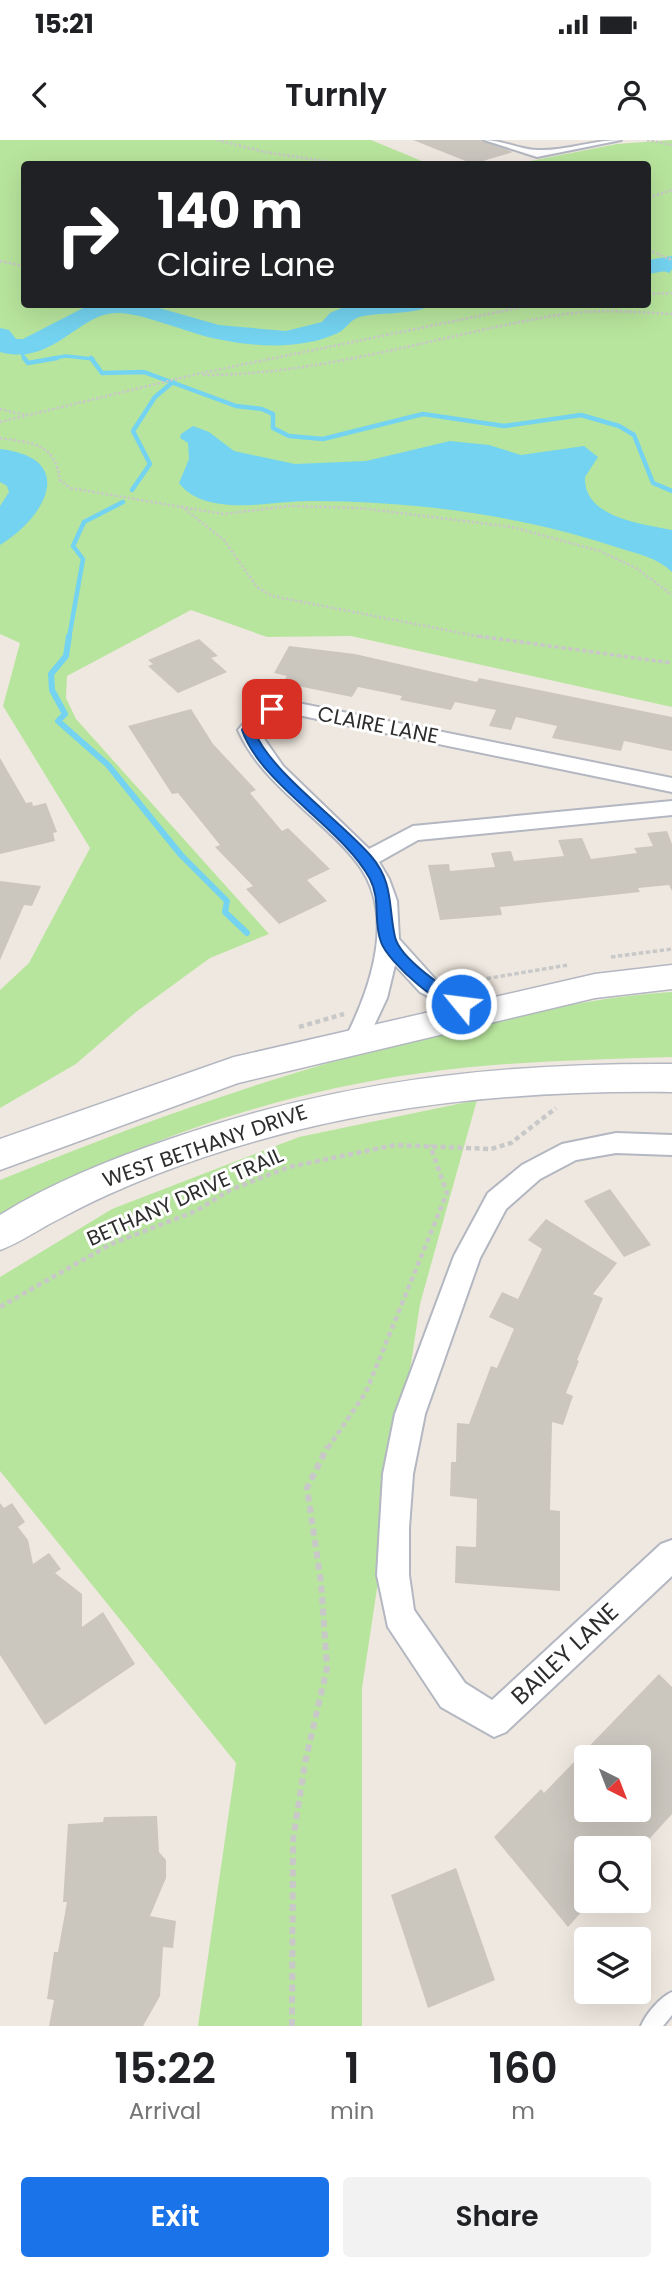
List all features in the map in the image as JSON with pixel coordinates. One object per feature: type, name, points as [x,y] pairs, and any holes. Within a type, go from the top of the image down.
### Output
[{"type":"main road","points":[[0,1155],[32,1141],[234,1070],[595,986],[672,977]]},
{"type":"main road","name":"WEST BETHANY DRIVE","points":[[0,1234],[88,1185],[200,1143],[314,1108],[395,1092],[469,1083],[600,1077],[672,1078]]},
{"type":"street","points":[[490,140],[532,154],[615,140]]},
{"type":"street","name":"CLAIRE LANE","points":[[356,1041],[373,1010],[388,942],[384,891],[367,860],[286,781],[251,740],[248,730],[253,719],[272,709],[293,708],[672,785]]},
{"type":"street","points":[[609,772],[623,792],[618,813]]},
{"type":"street","points":[[367,860],[414,833],[672,808]]},
{"type":"street","points":[[388,942],[428,986],[477,1012]]},
{"type":"street","name":"BAILEY LANE","points":[[672,1145],[616,1143],[571,1151],[531,1172],[497,1201],[467,1256],[410,1414],[398,1475],[394,1528],[393,1575],[399,1616],[423,1656],[453,1695],[494,1720],[672,1555]]},
{"type":"lane","points":[[650,2026],[672,2001]]},
{"type":"path","points":[[217,140],[265,152],[323,161]]},
{"type":"path","points":[[647,140],[672,145]]},
{"type":"path","points":[[651,197],[672,190]]},
{"type":"path","points":[[651,251],[672,260]]},
{"type":"path","points":[[0,261],[21,265]]},
{"type":"path","points":[[651,294],[672,293]]},
{"type":"path","points":[[0,422],[197,374],[518,308]]},
{"type":"path","points":[[197,374],[244,375],[338,362],[567,314],[629,311],[672,314]]},
{"type":"path","points":[[0,409],[26,415]]},
{"type":"path","points":[[0,438],[36,444],[51,452],[60,464],[60,480],[70,488],[177,504],[223,514],[290,506],[360,508],[512,527],[600,551],[638,569],[672,595]]},
{"type":"path","points":[[177,504],[236,554],[249,580],[265,594],[285,601],[497,640],[672,663]]},
{"type":"path","name":"BETHANY DRIVE TRAIL","points":[[0,1307],[111,1244],[196,1211],[230,1190],[289,1167],[383,1147],[429,1145],[478,1149],[500,1146],[511,1143],[541,1116],[562,1105]]},
{"type":"path","points":[[292,2026],[293,1840],[304,1763],[327,1668],[321,1582],[307,1488],[328,1446],[366,1392],[435,1228],[447,1193],[429,1145]]},
{"type":"green space","points":[[0,140],[371,140],[422,161],[21,161],[21,308],[651,308],[651,161],[530,161],[617,144],[672,140],[672,707],[351,636],[267,637],[191,610],[67,676],[66,698],[76,719],[269,934],[210,958],[136,1012],[76,1064],[0,1108],[0,990],[29,963],[90,848],[3,706],[20,643],[0,634]]},
{"type":"green space","points":[[672,992],[672,1057],[453,1069],[312,1093],[205,1124],[153,1143],[50,1188],[0,1214],[0,1180],[228,1094],[345,1058],[489,1022],[593,1001]]},
{"type":"green space","points":[[477,1100],[420,1304],[362,1688],[362,2026],[198,2026],[236,1763],[0,1471],[0,1277],[112,1209],[299,1137]]},
{"type":"water","points":[[193,426],[209,432],[234,451],[295,464],[366,461],[450,441],[489,445],[521,455],[584,446],[598,457],[585,477],[587,491],[594,502],[617,517],[672,530],[672,572],[647,557],[582,537],[466,512],[349,502],[298,501],[235,505],[206,501],[189,493],[179,483],[189,459],[188,443],[180,438],[181,434]]},
{"type":"water","points":[[0,449],[24,455],[39,464],[46,476],[46,490],[41,505],[30,519],[0,545],[0,506],[9,492],[7,486],[0,482]]},
{"type":"building","points":[[413,140],[482,140],[513,152],[483,161],[466,161]]},
{"type":"building","points":[[199,639],[218,656],[211,658],[227,672],[178,693],[148,666],[153,664],[148,660]]},
{"type":"building","points":[[289,646],[355,654],[477,682],[479,678],[672,717],[672,751],[624,741],[621,751],[552,738],[557,726],[516,717],[511,730],[489,726],[496,710],[455,702],[451,710],[400,700],[402,696],[358,687],[352,697],[288,684],[291,680],[285,679],[287,676],[274,673]]},
{"type":"building","points":[[191,709],[213,744],[256,790],[250,793],[282,831],[288,828],[330,869],[307,880],[327,901],[279,924],[246,889],[253,886],[215,847],[220,845],[178,793],[172,794],[128,726]]},
{"type":"building","points":[[0,758],[26,803],[32,802],[33,806],[46,803],[57,832],[53,833],[55,841],[0,854]]},
{"type":"building","points":[[667,831],[672,844],[672,891],[669,885],[638,888],[640,892],[500,907],[502,915],[440,920],[428,865],[449,864],[450,871],[495,867],[491,853],[511,851],[514,861],[564,856],[558,840],[582,838],[591,859],[637,853],[634,848],[653,846],[647,833]]},
{"type":"building","points":[[0,881],[41,886],[32,906],[24,905],[0,960]]},
{"type":"building","points":[[610,1189],[651,1245],[624,1257],[584,1201]]},
{"type":"building","points":[[546,1219],[617,1263],[593,1294],[603,1298],[566,1393],[573,1396],[563,1425],[552,1422],[550,1510],[560,1511],[560,1591],[455,1583],[456,1546],[476,1547],[477,1499],[450,1496],[451,1462],[456,1462],[457,1423],[469,1424],[491,1366],[497,1368],[514,1329],[489,1317],[502,1292],[518,1299],[542,1249],[528,1240]]},
{"type":"building","points":[[0,1503],[4,1508],[12,1503],[25,1522],[18,1527],[28,1540],[33,1564],[49,1553],[61,1569],[55,1573],[82,1594],[82,1627],[103,1612],[135,1664],[45,1725],[0,1655]]},
{"type":"building","points":[[659,1674],[672,1687],[672,1814],[651,1837],[574,1836],[574,1913],[581,1913],[568,1927],[494,1837],[541,1789],[544,1793],[574,1762],[574,1822],[651,1822],[651,1745],[590,1745]]},
{"type":"building","points":[[157,1816],[159,1852],[166,1860],[166,1878],[150,1916],[176,1921],[173,1948],[163,1947],[160,1996],[143,2026],[49,2026],[54,2000],[47,1999],[54,1952],[58,1952],[67,1902],[63,1902],[68,1824],[103,1822],[104,1817]]},
{"type":"building","points":[[456,1868],[495,1980],[428,2008],[391,1895]]},
{"type":"waterway","points":[[651,266],[672,263]]},
{"type":"waterway","points":[[656,266],[669,271]]},
{"type":"waterway","points":[[0,335],[9,347],[24,347],[51,337],[90,313],[105,308]]},
{"type":"waterway","points":[[131,308],[218,332],[286,338],[331,327],[339,318],[358,310],[392,308]]},
{"type":"waterway","points":[[21,349],[24,359]]},
{"type":"waterway","points":[[48,359],[66,356],[92,359]]},
{"type":"waterway","points":[[24,358],[28,363],[57,358]]},
{"type":"waterway","points":[[92,359],[102,373],[144,372],[172,382]]},
{"type":"waterway","points":[[132,490],[150,464],[133,431],[155,397],[172,382]]},
{"type":"waterway","points":[[172,382],[236,406],[262,409],[273,414],[273,428],[289,436],[323,439],[423,414],[504,426],[581,415],[619,426],[634,435],[653,483],[672,491]]},
{"type":"waterway","points":[[69,638],[83,559],[73,546],[84,522],[123,502]]},
{"type":"waterway","points":[[69,636],[66,656],[51,674],[52,690],[65,714],[58,721],[108,765],[181,855],[227,901],[225,912],[247,933]]},
{"type":"route","points":[[272,709],[253,719],[248,730],[251,740],[286,781],[367,860],[384,891],[388,942],[428,986],[461,1004]]}]
